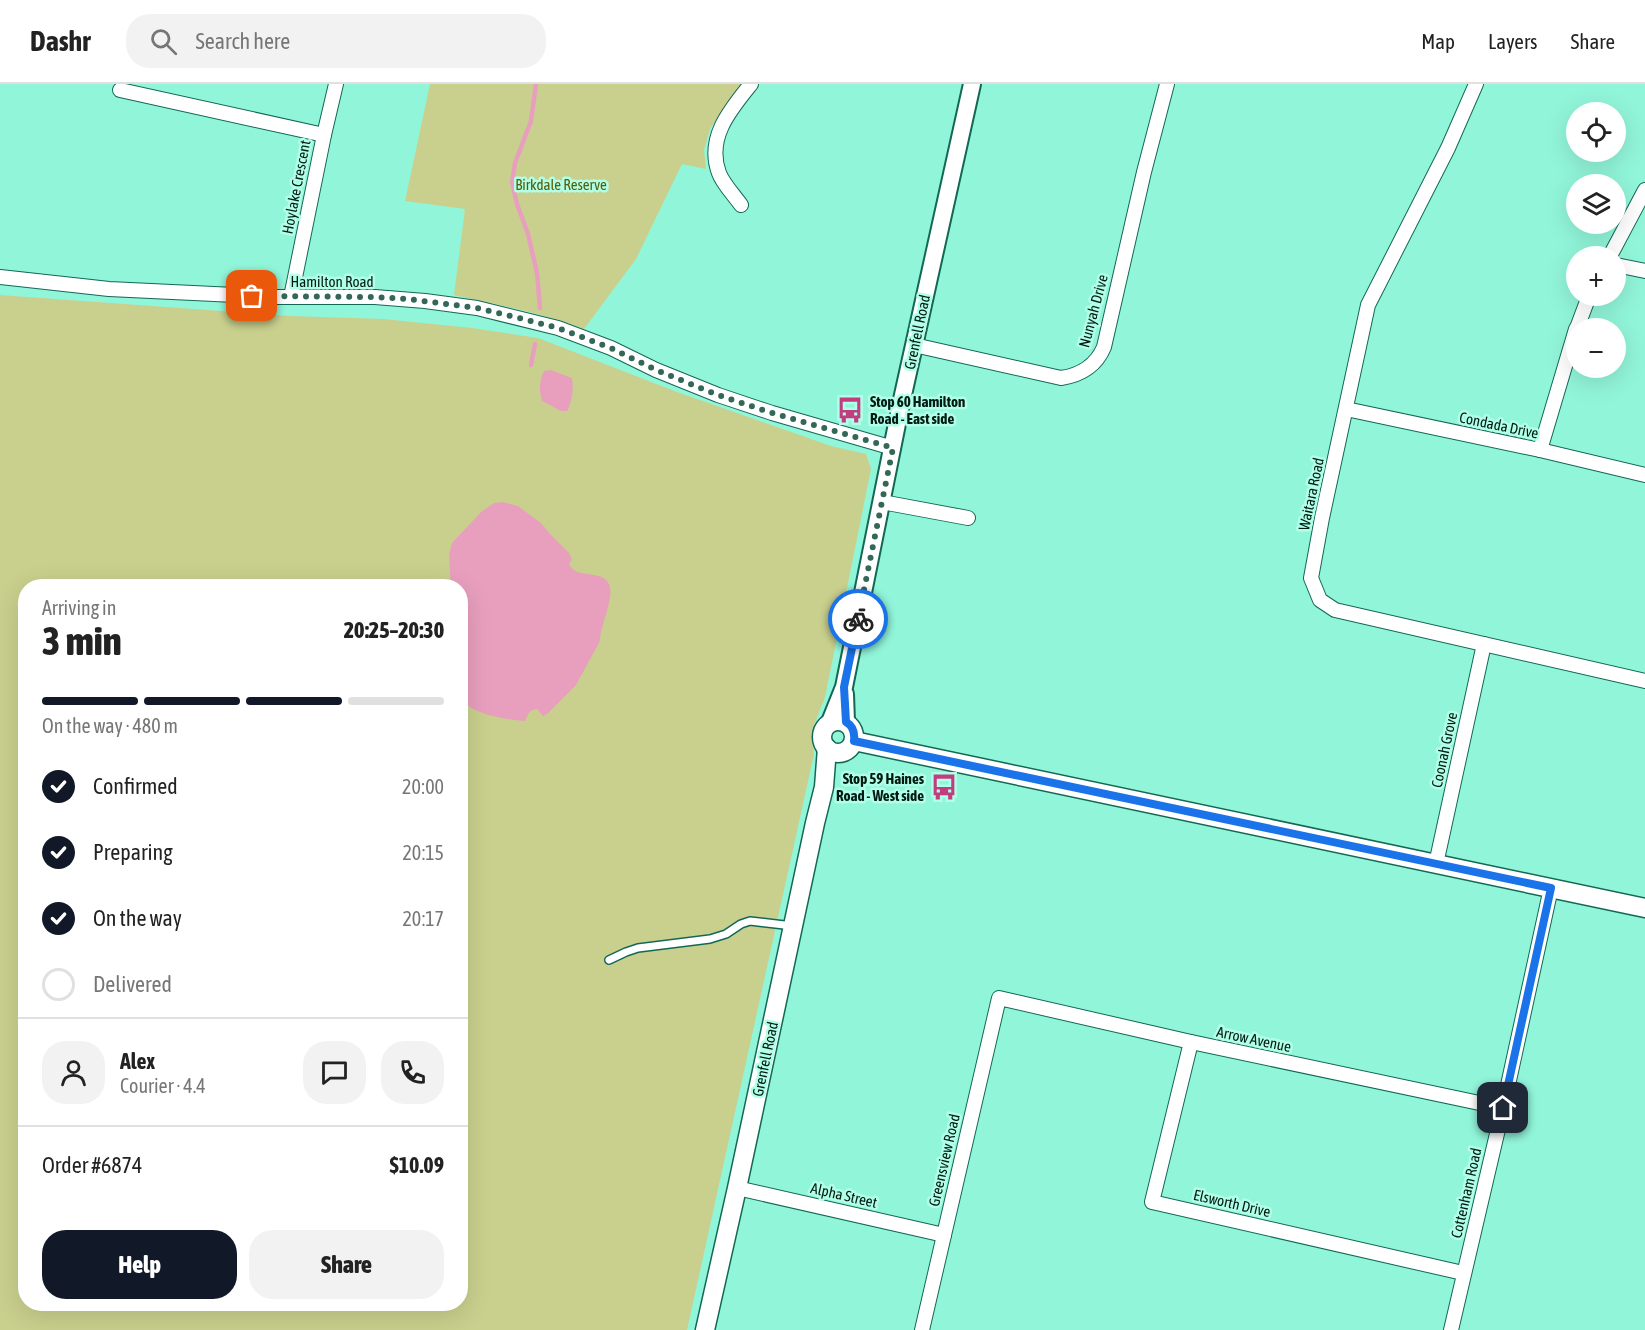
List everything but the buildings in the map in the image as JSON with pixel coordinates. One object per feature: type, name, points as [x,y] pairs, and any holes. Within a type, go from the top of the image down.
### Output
[{"type":"main road","points":[[841,747],[855,735],[853,729],[838,722],[825,726],[822,732],[823,742],[841,747],[1436,864],[1645,908]]},
{"type":"main road","name":"Grenfell Road","points":[[705,1330],[824,787],[841,747]]},
{"type":"street","name":"Hoylake Crescent","points":[[291,297],[336,84]]},
{"type":"street","points":[[741,205],[719,176],[714,153],[718,132],[734,105],[751,84]]},
{"type":"street","name":"Grenfell Road","points":[[838,722],[914,345],[972,84]]},
{"type":"street","name":"Nunyah Drive","points":[[914,345],[1061,378],[1079,375],[1093,364],[1101,355],[1104,347],[1144,172],[1167,84]]},
{"type":"street","name":"Waitara Road","points":[[1476,84],[1448,148],[1368,305],[1311,578],[1320,600],[1335,610],[1645,681]]},
{"type":"street","points":[[120,90],[324,135]]},
{"type":"street","points":[[1615,246],[1645,190]]},
{"type":"street","points":[[1626,267],[1645,271]]},
{"type":"street","name":"Hamilton Road","points":[[0,277],[109,289],[291,297],[375,297],[477,308],[558,328],[611,348],[656,370],[718,395],[893,448]]},
{"type":"street","points":[[1540,450],[1566,365]]},
{"type":"street","name":"Condada Drive","points":[[1346,409],[1645,475]]},
{"type":"street","points":[[882,502],[968,518]]},
{"type":"street","name":"Coonah Grove","points":[[1436,864],[1484,644]]},
{"type":"street","name":"Cottenham Road","points":[[1451,1330],[1551,888]]},
{"type":"street","name":"Arrow Avenue","points":[[999,998],[1191,1042],[1503,1108]]},
{"type":"street","name":"Greensview Road","points":[[922,1330],[999,998]]},
{"type":"street","name":"Elsworth Drive","points":[[1191,1042],[1152,1202],[1463,1273]]},
{"type":"street","name":"Alpha Street","points":[[737,1188],[944,1235]]},
{"type":"lane","points":[[609,960],[626,951],[638,948],[710,939],[726,934],[750,921],[793,926]]},
{"type":"green space","name":"Birkdale Reserve","points":[[430,84],[741,84],[710,129],[704,150],[706,169],[682,164],[636,259],[584,329],[536,314],[454,295],[465,209],[405,201]]},
{"type":"green space","points":[[0,295],[290,316],[383,319],[472,328],[538,338],[677,392],[831,446],[866,454],[871,469],[825,697],[811,733],[814,754],[687,1330],[0,1330]]},
{"type":"shaded area","points":[[551,370],[572,378],[572,395],[567,411],[561,411],[542,401],[541,378],[544,371]]},
{"type":"shaded area","points":[[502,502],[518,506],[541,523],[569,553],[572,560],[569,563],[572,568],[577,572],[606,579],[610,590],[600,641],[576,685],[547,714],[543,716],[537,709],[534,709],[525,721],[499,718],[468,706],[468,579],[451,579],[449,554],[452,543],[481,512],[494,503]]},
{"type":"waterway","points":[[536,84],[531,121],[515,163],[512,182],[537,273],[540,308]]},
{"type":"waterway","points":[[531,365],[535,344]]},
{"type":"way so far","points":[[252,296],[375,297],[477,308],[558,328],[611,348],[656,370],[718,395],[893,448],[858,619]]},
{"type":"place","name":"Stop 60 Hamilton Road - East side","points":[[850,410]]},
{"type":"place","name":"Stop 59 Haines Road - West side","points":[[944,787]]},
{"type":"route","points":[[858,619],[844,687],[846,722],[853,729],[854,741],[1551,888],[1503,1108]]}]
